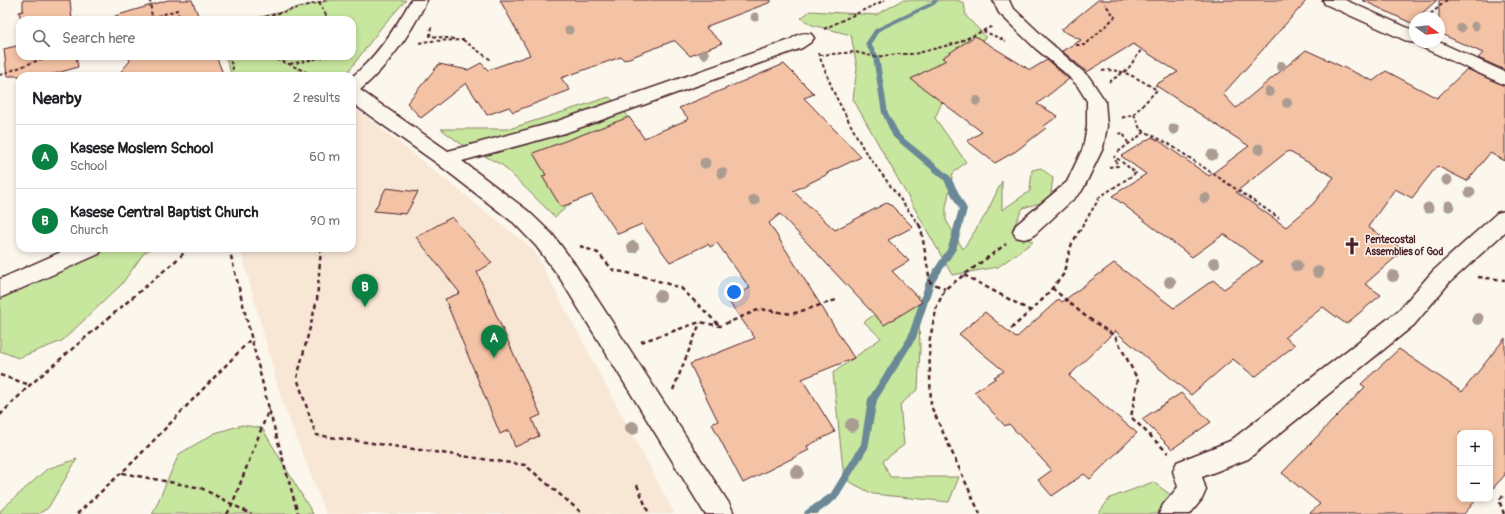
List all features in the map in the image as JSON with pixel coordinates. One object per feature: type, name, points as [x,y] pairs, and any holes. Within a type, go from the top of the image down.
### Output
[{"type":"street","points":[[356,84],[368,74],[406,26],[418,0]]},
{"type":"street","points":[[1000,0],[1005,9],[1014,18],[1041,44],[1070,68],[1091,92],[1096,101],[1098,126],[1093,148],[1074,187],[1024,231]]},
{"type":"street","points":[[1331,0],[1409,35]]},
{"type":"street","points":[[445,159],[558,128],[660,90],[796,44],[805,38]]},
{"type":"street","points":[[1438,48],[1505,79]]},
{"type":"street","points":[[356,97],[445,159],[521,217],[544,240],[566,269],[720,514]]},
{"type":"street","points":[[1173,514],[1193,490],[1186,470],[1239,450],[1406,318],[1441,277],[1505,219]]},
{"type":"street","points":[[0,289],[82,252]]},
{"type":"path","points":[[150,0],[152,16]]},
{"type":"path","points":[[268,16],[328,0]]},
{"type":"path","points":[[885,0],[805,38],[820,55],[832,89],[864,150],[921,228],[930,282],[945,289]]},
{"type":"path","points":[[1433,12],[1447,0]]},
{"type":"path","points":[[319,2],[327,16]]},
{"type":"path","points":[[1041,44],[1086,45],[1115,17],[1105,4]]},
{"type":"path","points":[[158,16],[177,10],[179,16]]},
{"type":"path","points":[[820,55],[854,52],[876,57],[898,54],[914,54],[957,43],[1014,18]]},
{"type":"path","points":[[431,24],[430,36],[464,40],[491,60]]},
{"type":"path","points":[[388,50],[429,41],[464,40]]},
{"type":"path","points":[[1091,92],[1124,74],[1137,58],[1141,50]]},
{"type":"path","points":[[0,75],[39,60]]},
{"type":"path","points":[[229,60],[233,66],[232,72]]},
{"type":"path","points":[[277,60],[306,72]]},
{"type":"path","points":[[289,64],[310,60]]},
{"type":"path","points":[[1070,68],[1090,76],[1109,69],[1133,76],[1157,90],[1134,114],[1098,126]]},
{"type":"path","points":[[1134,114],[1140,130],[1146,131],[1170,144],[1279,218]]},
{"type":"path","points":[[1012,329],[1043,300],[1063,275],[1072,243],[1099,199],[1107,191],[1136,173],[1114,155]]},
{"type":"path","points":[[1074,187],[1099,199]]},
{"type":"path","points":[[980,514],[931,406],[929,343],[937,306],[945,289],[1024,231]]},
{"type":"path","points":[[579,246],[598,253],[613,270],[642,276],[681,288],[720,326]]},
{"type":"path","points":[[0,415],[30,384],[184,252]]},
{"type":"path","points":[[230,252],[269,409],[298,514]]},
{"type":"path","points":[[321,252],[317,300],[297,378],[316,435],[525,464],[583,514]]},
{"type":"path","points":[[964,275],[1031,311]]},
{"type":"path","points":[[1052,288],[1084,315],[1115,336],[1138,380],[1131,417],[1186,470]]},
{"type":"path","points":[[618,350],[700,322],[720,326],[760,308],[792,314],[836,300]]},
{"type":"path","points":[[659,418],[668,404],[700,322]]},
{"type":"path","points":[[77,514],[121,473],[252,338]]},
{"type":"path","points":[[0,375],[30,384]]},
{"type":"path","points":[[227,514],[269,409]]},
{"type":"path","points":[[121,473],[201,488],[251,514]]},
{"type":"path","points":[[637,485],[649,514]]},
{"type":"path","points":[[1504,514],[1499,500],[1505,494]]},
{"type":"shaded area","points":[[356,108],[533,249],[675,514],[326,514],[282,401],[241,252],[356,252]]},
{"type":"green space","points":[[330,0],[406,0],[380,29],[348,72],[231,72],[226,60],[356,60],[356,16],[264,16]]},
{"type":"green space","points":[[903,0],[957,0],[964,3],[966,16],[986,37],[952,61],[942,102],[935,118],[966,162],[953,173],[946,208],[946,220],[963,249],[986,214],[1002,181],[1002,210],[1030,191],[1032,170],[1041,168],[1053,178],[1050,200],[1023,208],[1012,230],[1033,242],[998,267],[952,275],[853,99],[857,68],[851,35],[812,25],[801,18],[810,11],[876,15]]},
{"type":"green space","points":[[609,97],[625,110],[633,137],[587,190],[555,217],[502,165],[461,144],[441,129],[509,129]]},
{"type":"green space","points":[[73,252],[146,252],[121,285],[62,341],[18,358],[0,351],[0,284]]},
{"type":"green space","points":[[918,295],[920,348],[918,389],[900,405],[904,445],[883,461],[890,477],[959,477],[949,502],[873,494],[844,479],[833,373],[881,338],[864,322],[897,298]]},
{"type":"green space","points":[[242,425],[262,428],[313,514],[152,514],[179,454],[215,433]]},
{"type":"green space","points":[[77,459],[48,508],[38,514],[0,514],[1,510],[47,469]]},
{"type":"green space","points":[[1153,482],[1186,506],[1188,514],[1098,514],[1110,498]]},
{"type":"building","points":[[23,0],[70,0],[72,16],[20,16],[19,12],[23,11]]},
{"type":"building","points":[[168,0],[192,0],[198,16],[115,16]]},
{"type":"building","points":[[500,0],[771,0],[771,2],[710,25],[706,28],[722,43],[690,56],[675,41],[673,41],[624,60],[621,57],[561,78],[570,90],[513,112],[509,107],[487,115],[466,83],[421,118],[407,103],[439,64],[468,70],[481,63],[488,70],[530,55]]},
{"type":"building","points":[[1098,0],[1307,0],[1223,94],[1236,108],[1306,50],[1373,81],[1386,71],[1437,98],[1467,69],[1505,86],[1505,161],[1490,153],[1467,181],[1437,166],[1412,198],[1395,189],[1368,227],[1404,250],[1365,284],[1381,295],[1346,324],[1323,307],[1285,337],[1295,345],[1255,377],[1233,359],[1191,395],[1115,331],[1069,376],[1137,433],[1090,479],[1084,474],[1052,496],[1038,480],[1052,470],[1009,424],[1005,426],[974,392],[1004,371],[959,334],[985,312],[1016,338],[1059,299],[1062,302],[1114,263],[1174,308],[1213,280],[1224,289],[1262,262],[1224,234],[1192,257],[1112,196],[1146,174],[1121,156],[1152,137],[1209,176],[1249,146],[1155,85],[1178,72],[1133,44],[1087,72],[1062,51],[1081,40],[1061,30]],"holes":[[[1288,151],[1334,177],[1313,204],[1286,227],[1236,192]]]},
{"type":"building","points":[[1362,0],[1437,0],[1423,12],[1409,12],[1409,22]]},
{"type":"building","points":[[1439,0],[1505,0],[1505,70],[1478,58],[1483,53],[1445,36],[1445,12],[1439,12]]},
{"type":"building","points":[[975,36],[1030,70],[1047,60],[1069,79],[1037,104],[1058,116],[1044,126],[1046,128],[1016,151],[995,163],[967,141],[982,132],[911,79],[946,60],[942,58]]},
{"type":"building","points":[[16,46],[16,60],[77,60],[78,67],[61,72],[16,72],[16,76],[7,76],[4,49]]},
{"type":"building","points":[[218,60],[222,72],[120,72],[130,61]]},
{"type":"building","points":[[784,64],[814,94],[804,98],[861,157],[793,191],[835,230],[888,202],[913,227],[888,240],[909,261],[892,271],[922,302],[884,325],[780,214],[769,223],[854,358],[802,379],[835,432],[807,446],[809,450],[743,483],[712,424],[718,421],[690,364],[755,338],[727,299],[750,288],[717,243],[710,247],[708,244],[670,262],[642,224],[618,234],[592,195],[561,207],[542,176],[546,175],[533,153],[629,117],[644,138],[689,119],[679,108]]},
{"type":"building","points":[[386,188],[418,192],[406,214],[374,211]]},
{"type":"building","points":[[452,217],[492,263],[477,272],[541,415],[532,419],[539,436],[515,447],[509,430],[500,434],[445,299],[460,293],[416,237]]},
{"type":"building","points":[[1505,338],[1505,475],[1493,488],[1493,430],[1457,430],[1457,502],[1474,502],[1464,514],[1309,514],[1320,504],[1282,473],[1365,387],[1361,384],[1399,349],[1462,392]]},
{"type":"building","points":[[1181,393],[1211,422],[1172,449],[1142,419]]},
{"type":"waterway","points":[[809,514],[834,496],[865,445],[873,399],[912,338],[930,282],[952,249],[963,209],[947,178],[897,137],[885,113],[876,57],[868,44],[877,30],[932,4],[936,0]]},
{"type":"place","name":"Pentecostal Assemblies of God","points":[[1352,246]]},
{"type":"place","name":"Kasese Central Baptist Church","points":[[365,307]]},
{"type":"place","name":"Kasese Moslem School","points":[[494,358]]}]
